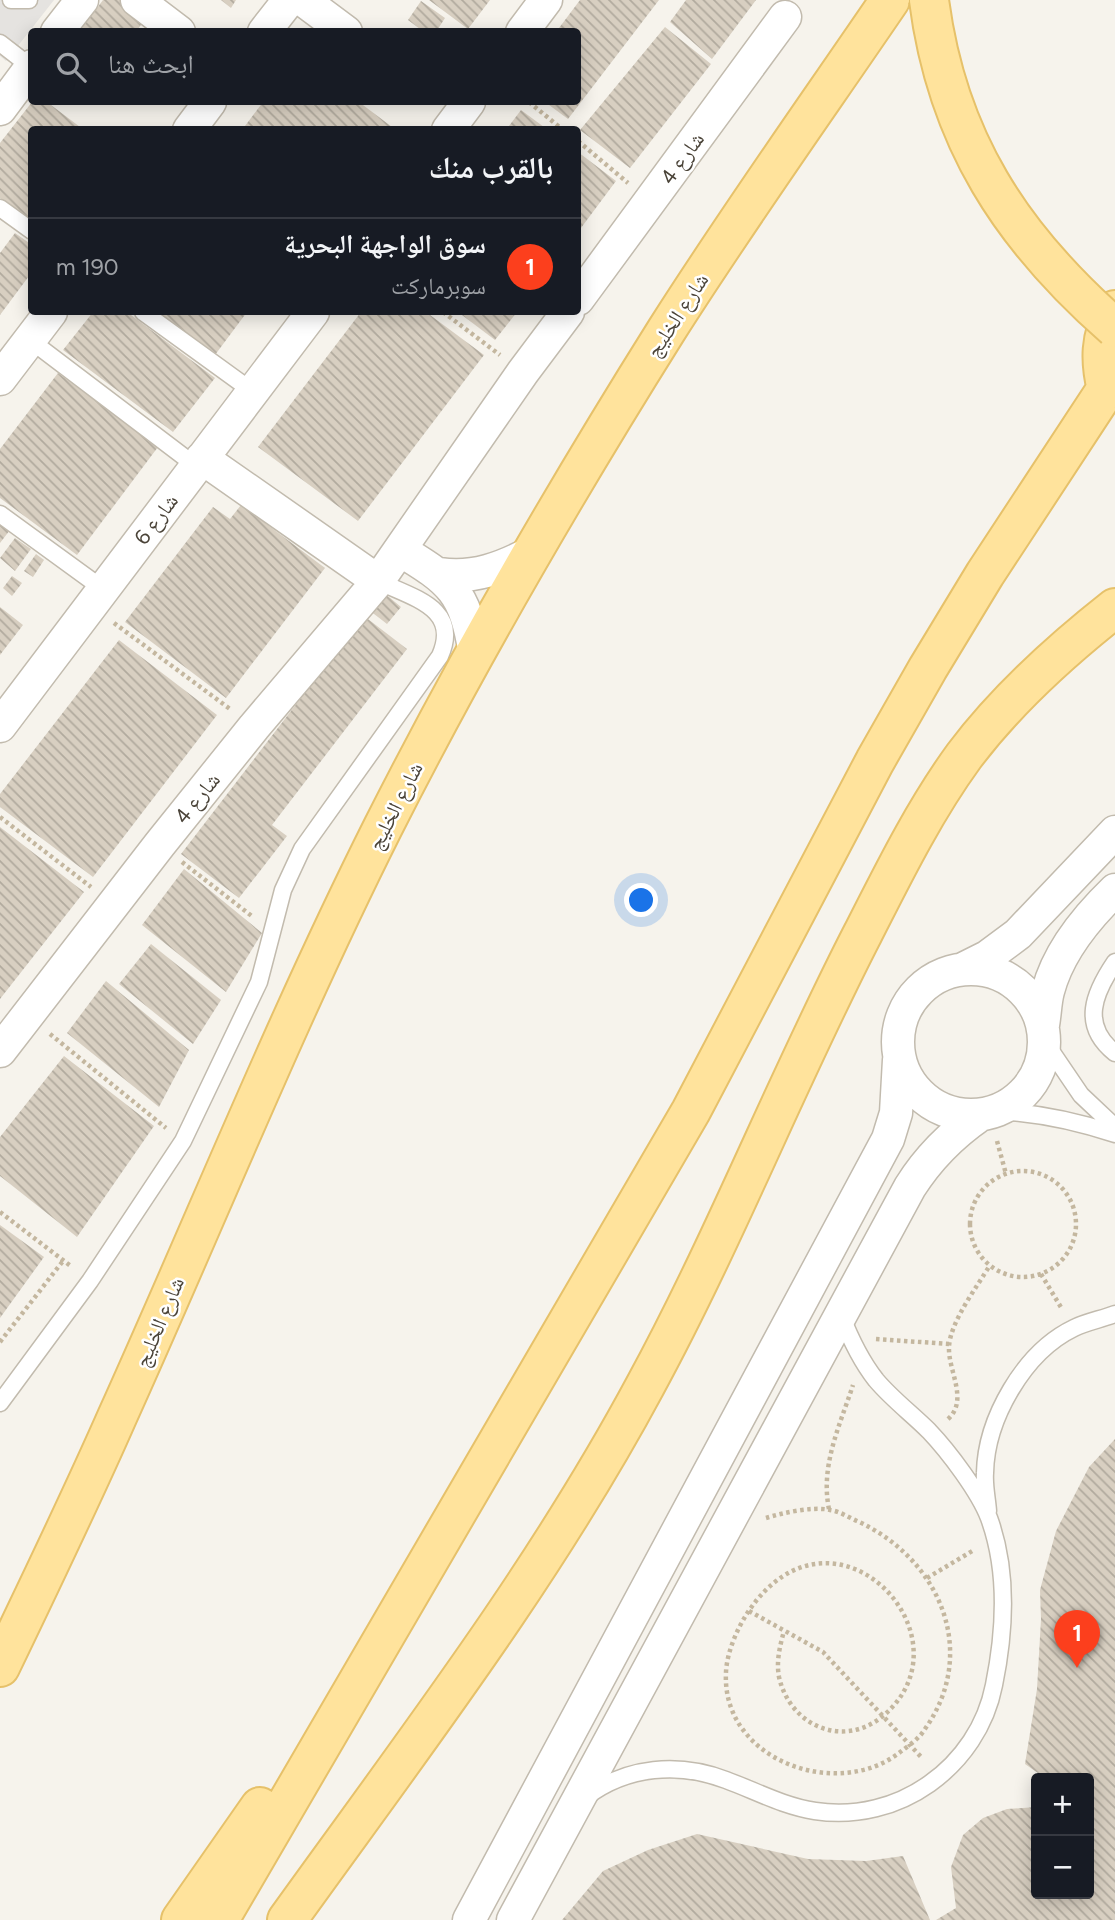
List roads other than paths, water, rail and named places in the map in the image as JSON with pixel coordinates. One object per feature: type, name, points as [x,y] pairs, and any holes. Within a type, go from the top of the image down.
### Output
[{"type":"main road","name":"شارع الخليج","points":[[0,1667],[113,1427],[322,953],[383,827],[475,653],[532,552],[668,329],[752,200],[890,0]]},
{"type":"main road","points":[[929,0],[943,74],[974,155],[1020,231],[1050,266],[1115,328]]},
{"type":"main road","points":[[219,1920],[691,1111],[856,796],[928,668],[985,573],[1112,386],[1102,369],[1102,346],[1107,324],[1115,310]]},
{"type":"main road","points":[[287,1920],[440,1709],[570,1518],[647,1384],[715,1246],[797,1065],[907,847],[934,800],[965,755],[1000,713],[1038,673],[1115,608]]},
{"type":"main road","points":[[181,1920],[257,1811],[339,1715]]},
{"type":"street","points":[[60,28],[82,0]]},
{"type":"street","points":[[137,0],[174,28]]},
{"type":"street","points":[[267,28],[289,0]]},
{"type":"street","points":[[303,0],[341,28]]},
{"type":"street","points":[[525,28],[546,0]]},
{"type":"street","name":"شارع 4","points":[[581,295],[785,17]]},
{"type":"street","points":[[0,109],[28,71]]},
{"type":"street","points":[[192,126],[208,105]]},
{"type":"street","points":[[0,379],[49,315]]},
{"type":"street","name":"شارع 6","points":[[0,726],[311,315]]},
{"type":"street","name":"شارع 4","points":[[0,1051],[254,727],[378,581],[566,315]]},
{"type":"street","points":[[199,462],[378,581]]},
{"type":"street","points":[[400,550],[440,574],[451,586],[465,612],[475,653]]},
{"type":"street","points":[[440,574],[454,576],[495,569],[532,552]]},
{"type":"street","points":[[469,1920],[888,1139],[896,1113],[899,1060],[897,1042],[906,1008],[916,993],[930,982],[945,973],[962,969],[987,957],[1018,934],[1115,832]]},
{"type":"street","points":[[513,1920],[716,1543],[845,1325],[923,1166],[959,1130],[1013,1102],[1037,1076],[1043,1059],[1048,991],[1061,958],[1079,929],[1115,890]]},
{"type":"street","points":[[962,969],[980,969],[1013,982],[1027,993],[1036,1008],[1044,1033]]},
{"type":"street","points":[[899,1060],[905,1076],[929,1102],[945,1111],[962,1115],[988,1113]]},
{"type":"lane","points":[[11,0],[29,0]]},
{"type":"lane","points":[[0,43],[28,65]]},
{"type":"lane","points":[[0,208],[28,227]]},
{"type":"lane","points":[[147,315],[252,391]]},
{"type":"lane","points":[[30,340],[199,462]]},
{"type":"lane","points":[[0,514],[97,597]]},
{"type":"lane","points":[[0,1403],[90,1281],[183,1142],[259,982],[283,890],[302,849],[440,656],[446,643],[447,630],[442,618],[431,608],[378,581]]},
{"type":"lane","points":[[1115,962],[1097,993],[1094,1017],[1101,1039],[1115,1053]]},
{"type":"lane","points":[[1044,1033],[1081,1095],[1115,1128]]},
{"type":"lane","points":[[988,1113],[1031,1113],[1064,1119],[1115,1134]]},
{"type":"lane","points":[[573,1807],[599,1787],[629,1774],[662,1768],[695,1770],[726,1780],[769,1800],[816,1812],[860,1812],[903,1801],[940,1778],[970,1745],[990,1706],[1000,1657],[1003,1607],[999,1557],[989,1517],[985,1473],[992,1429],[1010,1389],[1037,1354],[1073,1328],[1115,1314]]},
{"type":"lane","points":[[845,1325],[862,1359],[876,1379],[931,1432],[962,1472],[989,1517]]},
{"type":"place","name":"سوق الواجهة البحرية","points":[[1077,1668]]}]
